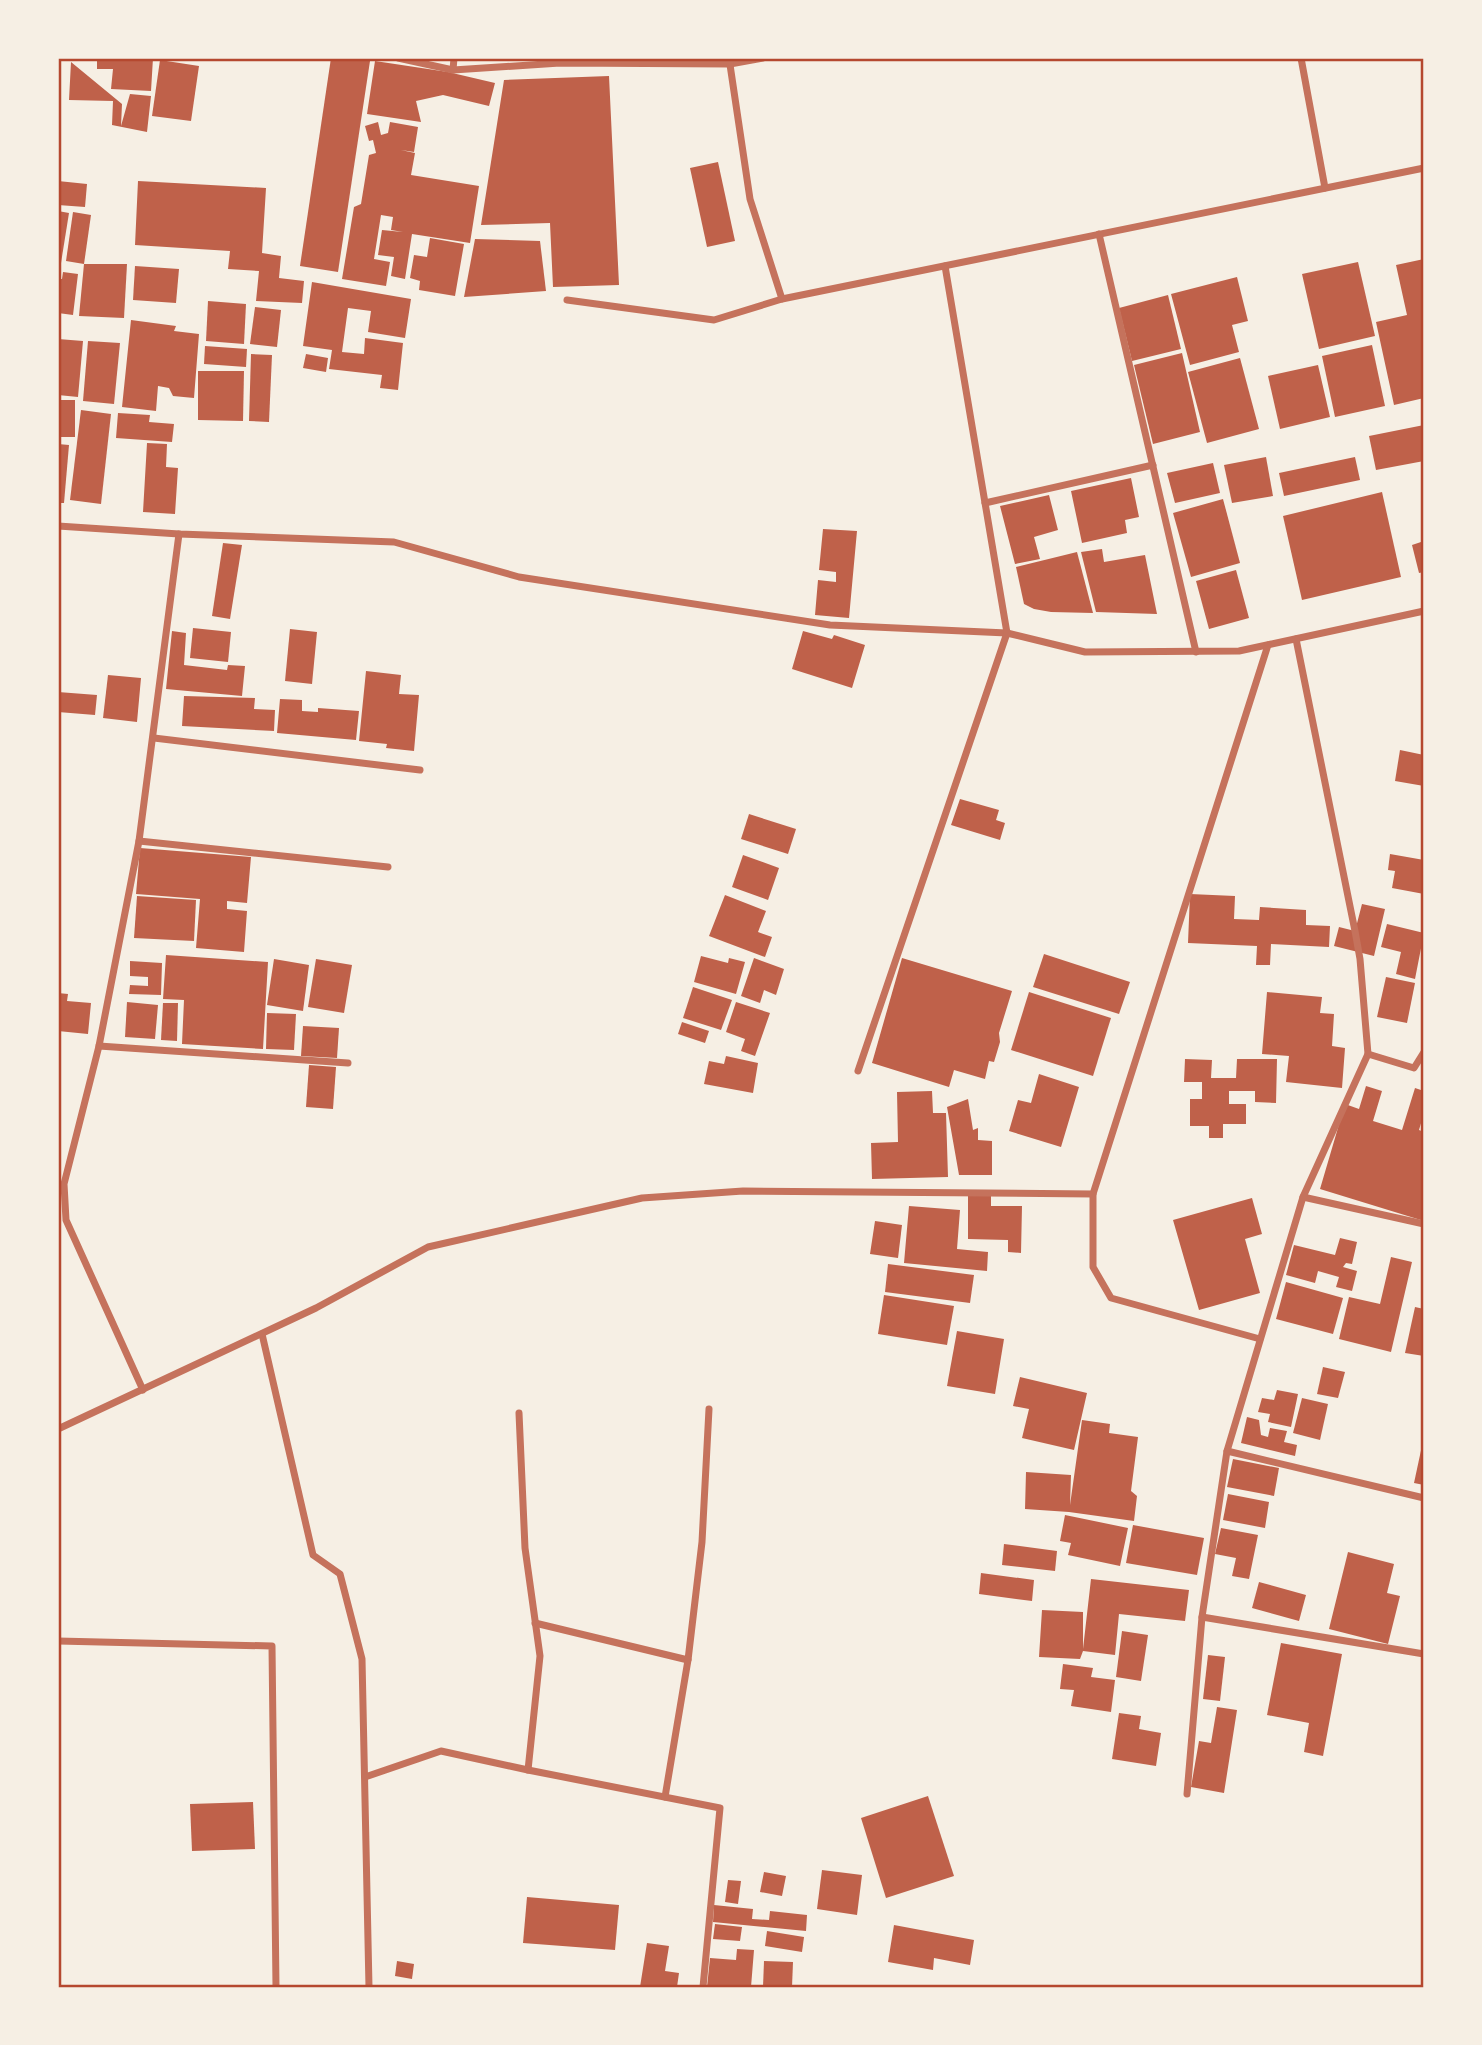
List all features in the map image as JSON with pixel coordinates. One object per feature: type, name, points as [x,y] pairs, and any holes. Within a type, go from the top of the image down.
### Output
[{"type":"street","points":[[398,58],[453,70],[561,60],[730,61],[763,58]]},
{"type":"street","points":[[453,70],[454,58]]},
{"type":"street","points":[[1301,58],[1325,188]]},
{"type":"street","points":[[730,61],[750,199],[782,299]]},
{"type":"street","points":[[567,300],[714,320],[782,299],[1424,168]]},
{"type":"street","points":[[1099,234],[1196,652]]},
{"type":"street","points":[[858,1071],[1007,633],[945,266]]},
{"type":"street","points":[[985,503],[1153,465]]},
{"type":"street","points":[[58,526],[179,534],[394,542],[519,577],[817,623],[1007,633],[1085,652],[1239,651],[1424,611]]},
{"type":"street","points":[[143,1390],[66,1220],[64,1184],[99,1046],[139,841],[179,534]]},
{"type":"street","points":[[1187,1794],[1202,1617],[1227,1451],[1303,1196],[1368,1054],[1356,931],[1296,639]]},
{"type":"street","points":[[1260,1339],[1111,1298],[1093,1267],[1093,1194],[1268,645]]},
{"type":"street","points":[[154,738],[420,770]]},
{"type":"street","points":[[139,841],[388,867]]},
{"type":"street","points":[[99,1046],[348,1063]]},
{"type":"street","points":[[1368,1054],[1414,1068],[1424,1052]]},
{"type":"street","points":[[58,1429],[316,1308],[428,1247],[642,1198],[743,1191],[1093,1194]]},
{"type":"street","points":[[1303,1196],[1424,1224]]},
{"type":"street","points":[[262,1334],[313,1555],[340,1574],[362,1658],[369,1987]]},
{"type":"street","points":[[665,1797],[688,1660],[702,1542],[709,1409]]},
{"type":"street","points":[[519,1413],[525,1548],[540,1656],[528,1770]]},
{"type":"street","points":[[1227,1451],[1424,1498]]},
{"type":"street","points":[[1202,1617],[1424,1654]]},
{"type":"street","points":[[535,1623],[688,1660]]},
{"type":"street","points":[[58,1641],[272,1646],[275,1987]]},
{"type":"street","points":[[365,1777],[441,1751],[720,1808],[703,1987]]},
{"type":"building","points":[[97,58],[153,58],[151,91],[111,89],[113,69],[97,69]]},
{"type":"building","points":[[331,58],[370,61],[338,272],[300,266]]},
{"type":"building","points":[[160,60],[199,66],[191,121],[152,116]]},
{"type":"building","points":[[375,61],[448,72],[495,83],[489,106],[443,95],[416,101],[421,122],[367,114]]},
{"type":"building","points":[[71,62],[122,104],[121,126],[130,94],[151,96],[147,132],[112,125],[113,101],[69,100]]},
{"type":"building","points":[[58,64],[61,64],[61,102],[58,102]]},
{"type":"building","points":[[609,76],[619,285],[553,287],[550,223],[481,225],[504,80]]},
{"type":"building","points":[[378,122],[381,135],[388,133],[390,122],[418,127],[414,152],[401,150],[415,153],[411,175],[479,186],[470,243],[412,234],[405,279],[391,276],[394,257],[378,255],[382,230],[403,232],[391,230],[393,217],[381,215],[374,259],[390,262],[386,286],[342,279],[354,207],[361,204],[369,155],[376,153],[373,140],[369,141],[365,126]]},
{"type":"building","points":[[718,162],[735,241],[707,247],[690,168]]},
{"type":"building","points":[[58,181],[87,184],[85,207],[58,205]]},
{"type":"building","points":[[138,181],[266,188],[262,253],[281,256],[279,278],[304,281],[302,303],[256,301],[259,271],[228,269],[230,251],[135,245]]},
{"type":"building","points":[[58,211],[69,213],[61,263],[58,262]]},
{"type":"building","points":[[73,212],[91,215],[84,264],[66,261]]},
{"type":"building","points":[[430,238],[464,244],[455,296],[419,290],[420,281],[410,278],[414,255],[427,257]]},
{"type":"building","points":[[475,239],[540,241],[546,291],[464,297]]},
{"type":"building","points":[[1424,259],[1424,398],[1394,405],[1376,322],[1407,315],[1396,265]]},
{"type":"building","points":[[1358,262],[1375,336],[1319,349],[1302,274]]},
{"type":"building","points":[[84,264],[127,264],[124,318],[79,316]]},
{"type":"building","points":[[135,266],[179,269],[176,303],[133,300]]},
{"type":"building","points":[[63,272],[78,274],[73,315],[58,313],[58,279],[62,279]]},
{"type":"building","points":[[1237,277],[1248,321],[1232,325],[1239,352],[1190,365],[1171,294]]},
{"type":"building","points":[[312,282],[411,299],[405,338],[368,332],[371,311],[348,308],[342,352],[364,354],[365,338],[403,343],[398,390],[380,388],[382,375],[329,369],[332,350],[303,346]]},
{"type":"building","points":[[1168,295],[1181,349],[1132,361],[1119,308]]},
{"type":"building","points":[[208,301],[246,304],[244,344],[206,341]]},
{"type":"building","points":[[255,307],[281,310],[277,347],[250,344]]},
{"type":"building","points":[[131,320],[176,326],[174,331],[199,334],[194,398],[173,396],[169,388],[158,386],[156,411],[122,407]]},
{"type":"building","points":[[58,339],[83,341],[78,397],[58,395]]},
{"type":"building","points":[[88,341],[120,343],[114,404],[83,401]]},
{"type":"building","points":[[1372,345],[1385,406],[1335,417],[1322,356]]},
{"type":"building","points":[[205,346],[247,349],[246,367],[204,364]]},
{"type":"building","points":[[1182,353],[1200,432],[1153,444],[1134,365]]},
{"type":"building","points":[[251,354],[272,355],[269,422],[249,421]]},
{"type":"building","points":[[306,354],[328,358],[326,372],[303,368]]},
{"type":"building","points":[[1240,358],[1259,429],[1207,443],[1188,372]]},
{"type":"building","points":[[1318,365],[1330,417],[1280,429],[1268,376]]},
{"type":"building","points":[[198,371],[244,371],[243,421],[198,420]]},
{"type":"building","points":[[58,400],[75,400],[75,437],[58,437]]},
{"type":"building","points":[[81,410],[111,414],[101,504],[70,500]]},
{"type":"building","points":[[118,413],[150,415],[149,422],[174,424],[172,442],[116,438]]},
{"type":"building","points":[[1424,425],[1424,461],[1376,470],[1369,436]]},
{"type":"building","points":[[147,443],[167,444],[166,467],[178,468],[175,514],[143,512]]},
{"type":"building","points":[[58,444],[69,445],[64,503],[58,503]]},
{"type":"building","points":[[1266,457],[1273,496],[1232,503],[1224,465]]},
{"type":"building","points":[[1355,457],[1360,480],[1284,496],[1279,473]]},
{"type":"building","points":[[1213,463],[1220,493],[1175,503],[1167,473]]},
{"type":"building","points":[[1131,478],[1139,517],[1125,520],[1127,533],[1082,543],[1071,491]]},
{"type":"building","points":[[1382,492],[1401,577],[1302,600],[1283,516]]},
{"type":"building","points":[[1049,495],[1058,530],[1034,537],[1040,559],[1015,564],[1000,506]]},
{"type":"building","points":[[1223,499],[1240,563],[1191,577],[1173,513]]},
{"type":"building","points":[[823,529],[857,531],[849,618],[815,615],[818,580],[836,582],[836,572],[819,570]]},
{"type":"building","points":[[1424,541],[1424,572],[1419,573],[1412,545]]},
{"type":"building","points":[[223,543],[242,545],[230,619],[212,616]]},
{"type":"building","points":[[1102,549],[1104,562],[1145,555],[1157,614],[1096,612],[1081,552]]},
{"type":"building","points":[[1077,552],[1093,613],[1051,612],[1024,604],[1016,567]]},
{"type":"building","points":[[1236,570],[1249,618],[1209,629],[1196,581]]},
{"type":"building","points":[[193,628],[231,632],[228,662],[190,658]]},
{"type":"building","points":[[290,629],[317,632],[312,684],[285,681]]},
{"type":"building","points":[[172,631],[186,633],[184,665],[227,670],[228,665],[245,666],[242,696],[166,689]]},
{"type":"building","points":[[803,631],[832,639],[834,635],[865,645],[852,688],[792,669]]},
{"type":"building","points":[[366,671],[401,675],[399,694],[419,695],[414,751],[359,741]]},
{"type":"building","points":[[108,675],[141,678],[137,722],[103,718]]},
{"type":"building","points":[[58,692],[97,695],[95,715],[58,712]]},
{"type":"building","points":[[184,696],[255,698],[254,709],[275,710],[274,731],[182,726]]},
{"type":"building","points":[[280,699],[302,700],[302,711],[318,712],[318,708],[359,711],[356,740],[277,733]]},
{"type":"building","points":[[1400,750],[1424,755],[1424,786],[1395,781]]},
{"type":"building","points":[[960,799],[999,810],[996,820],[1005,823],[1000,840],[951,825]]},
{"type":"building","points":[[749,814],[796,829],[788,854],[741,839]]},
{"type":"building","points":[[140,848],[251,857],[247,903],[227,901],[227,909],[247,911],[244,952],[196,948],[200,899],[136,894]]},
{"type":"building","points":[[1390,854],[1424,860],[1424,894],[1392,888],[1395,871],[1388,870]]},
{"type":"building","points":[[743,855],[779,868],[768,900],[732,887]]},
{"type":"building","points":[[1190,894],[1235,896],[1234,919],[1259,920],[1260,907],[1306,910],[1306,925],[1330,926],[1329,947],[1271,944],[1270,965],[1256,965],[1257,946],[1188,943]]},
{"type":"building","points":[[725,895],[766,911],[758,932],[772,937],[765,957],[709,936]]},
{"type":"building","points":[[137,896],[196,900],[194,941],[134,938]]},
{"type":"building","points":[[1362,904],[1385,909],[1374,956],[1334,946],[1339,927],[1355,931]]},
{"type":"building","points":[[1387,924],[1424,933],[1415,979],[1396,974],[1401,952],[1381,947]]},
{"type":"building","points":[[1044,954],[1130,982],[1119,1014],[1033,987]]},
{"type":"building","points":[[166,955],[268,962],[263,1049],[182,1044],[184,1000],[163,999]]},
{"type":"building","points":[[701,956],[728,963],[729,958],[745,962],[736,994],[694,982]]},
{"type":"building","points":[[754,958],[784,969],[776,995],[764,990],[760,1003],[741,996]]},
{"type":"building","points":[[902,958],[1012,991],[999,1033],[1000,1042],[994,1062],[989,1061],[985,1079],[954,1070],[949,1087],[872,1063]]},
{"type":"building","points":[[274,959],[309,965],[303,1011],[267,1005]]},
{"type":"building","points":[[316,959],[352,965],[344,1013],[308,1007]]},
{"type":"building","points":[[130,961],[162,963],[161,995],[129,994],[130,985],[148,986],[148,977],[130,976]]},
{"type":"building","points":[[1386,977],[1415,983],[1407,1023],[1377,1017]]},
{"type":"building","points":[[693,987],[732,1000],[721,1030],[683,1018]]},
{"type":"building","points":[[1029,992],[1111,1018],[1093,1076],[1011,1050]]},
{"type":"building","points":[[1267,992],[1322,997],[1320,1013],[1334,1014],[1332,1046],[1345,1048],[1342,1088],[1286,1082],[1289,1056],[1262,1054]]},
{"type":"building","points":[[58,993],[68,994],[67,1001],[91,1003],[88,1034],[58,1031]]},
{"type":"building","points":[[127,1002],[158,1005],[155,1039],[125,1037]]},
{"type":"building","points":[[736,1002],[770,1013],[755,1056],[741,1051],[745,1039],[726,1032]]},
{"type":"building","points":[[163,1003],[178,1003],[177,1041],[161,1040]]},
{"type":"building","points":[[267,1013],[296,1014],[294,1050],[266,1049]]},
{"type":"building","points":[[682,1022],[709,1031],[705,1043],[678,1034]]},
{"type":"building","points":[[303,1026],[339,1028],[337,1058],[301,1056]]},
{"type":"building","points":[[726,1056],[758,1063],[753,1093],[704,1084],[709,1061],[724,1064]]},
{"type":"building","points":[[1185,1059],[1212,1060],[1211,1078],[1236,1078],[1237,1059],[1277,1059],[1276,1103],[1255,1102],[1255,1091],[1229,1091],[1229,1104],[1246,1104],[1246,1124],[1223,1124],[1223,1138],[1209,1138],[1209,1126],[1190,1126],[1190,1099],[1202,1099],[1202,1082],[1184,1082]]},
{"type":"building","points":[[309,1065],[336,1067],[333,1109],[306,1107]]},
{"type":"building","points":[[1039,1074],[1079,1087],[1061,1147],[1009,1131],[1018,1100],[1031,1103]]},
{"type":"building","points":[[1366,1086],[1382,1091],[1373,1121],[1402,1130],[1415,1088],[1424,1091],[1424,1113],[1419,1130],[1424,1132],[1424,1221],[1320,1189],[1345,1104],[1359,1109]]},
{"type":"building","points":[[932,1091],[933,1113],[946,1113],[948,1177],[872,1179],[871,1143],[898,1142],[897,1092]]},
{"type":"building","points":[[968,1099],[973,1130],[978,1128],[978,1140],[992,1141],[992,1175],[959,1175],[947,1107]]},
{"type":"building","points":[[968,1196],[991,1196],[991,1206],[1022,1206],[1021,1253],[1008,1252],[1008,1240],[968,1239]]},
{"type":"building","points":[[1252,1198],[1262,1234],[1245,1239],[1260,1293],[1199,1310],[1173,1220]]},
{"type":"building","points":[[909,1206],[960,1210],[957,1249],[988,1252],[987,1271],[904,1263]]},
{"type":"building","points":[[875,1221],[902,1225],[898,1258],[870,1254]]},
{"type":"building","points":[[1340,1238],[1357,1242],[1352,1264],[1346,1263],[1343,1267],[1357,1271],[1352,1291],[1336,1287],[1339,1277],[1318,1271],[1315,1283],[1286,1275],[1294,1245],[1335,1255]]},
{"type":"building","points":[[1391,1257],[1412,1262],[1391,1352],[1339,1339],[1349,1297],[1380,1304]]},
{"type":"building","points":[[888,1264],[974,1275],[970,1303],[885,1292]]},
{"type":"building","points":[[1286,1282],[1343,1298],[1333,1334],[1276,1319]]},
{"type":"building","points":[[884,1295],[954,1306],[947,1345],[878,1334]]},
{"type":"building","points":[[1415,1307],[1424,1309],[1424,1356],[1405,1353]]},
{"type":"building","points":[[957,1331],[1004,1339],[995,1394],[947,1386]]},
{"type":"building","points":[[1323,1367],[1345,1372],[1338,1398],[1317,1394]]},
{"type":"building","points":[[1020,1377],[1087,1393],[1074,1450],[1022,1438],[1029,1409],[1013,1406]]},
{"type":"building","points":[[1277,1390],[1298,1394],[1291,1427],[1268,1422],[1270,1414],[1258,1412],[1262,1398],[1274,1400]]},
{"type":"building","points":[[1302,1398],[1328,1404],[1320,1440],[1293,1433]]},
{"type":"building","points":[[1247,1417],[1259,1420],[1261,1435],[1268,1437],[1270,1428],[1287,1431],[1284,1442],[1297,1445],[1295,1456],[1241,1443]]},
{"type":"building","points":[[1082,1420],[1110,1424],[1109,1433],[1138,1437],[1131,1491],[1137,1496],[1134,1521],[1025,1509],[1026,1472],[1071,1475],[1070,1505]]},
{"type":"building","points":[[1424,1441],[1424,1485],[1414,1483]]},
{"type":"building","points":[[1233,1459],[1279,1468],[1274,1496],[1227,1487]]},
{"type":"building","points":[[1228,1494],[1269,1502],[1265,1528],[1223,1520]]},
{"type":"building","points":[[1065,1515],[1128,1528],[1120,1566],[1068,1555],[1071,1543],[1060,1541]]},
{"type":"building","points":[[1133,1525],[1204,1538],[1197,1575],[1126,1563]]},
{"type":"building","points":[[1221,1528],[1258,1535],[1249,1579],[1232,1576],[1236,1558],[1215,1554]]},
{"type":"building","points":[[1004,1544],[1057,1551],[1055,1571],[1002,1565]]},
{"type":"building","points":[[1348,1552],[1394,1564],[1387,1593],[1400,1596],[1388,1644],[1329,1629]]},
{"type":"building","points":[[981,1573],[1034,1580],[1032,1601],[979,1594]]},
{"type":"building","points":[[1091,1579],[1189,1590],[1185,1621],[1119,1614],[1115,1655],[1083,1651],[1080,1659],[1039,1657],[1042,1610],[1083,1612],[1083,1649]]},
{"type":"building","points":[[1259,1582],[1306,1595],[1299,1621],[1252,1608]]},
{"type":"building","points":[[1122,1631],[1148,1635],[1141,1681],[1116,1677]]},
{"type":"building","points":[[1281,1643],[1342,1654],[1323,1756],[1304,1752],[1309,1723],[1267,1715]]},
{"type":"building","points":[[1208,1655],[1225,1657],[1220,1701],[1203,1699]]},
{"type":"building","points":[[1063,1664],[1093,1668],[1091,1677],[1115,1680],[1111,1712],[1071,1706],[1074,1690],[1060,1689]]},
{"type":"building","points":[[1217,1707],[1237,1710],[1224,1793],[1191,1787],[1199,1741],[1211,1743]]},
{"type":"building","points":[[1119,1713],[1141,1716],[1139,1729],[1161,1733],[1156,1766],[1112,1759]]},
{"type":"building","points":[[928,1796],[954,1876],[886,1898],[861,1818]]},
{"type":"building","points":[[253,1802],[255,1849],[192,1851],[190,1804]]},
{"type":"building","points":[[822,1870],[862,1875],[857,1915],[817,1909]]},
{"type":"building","points":[[764,1872],[786,1876],[782,1896],[760,1892]]},
{"type":"building","points":[[728,1880],[741,1881],[738,1904],[725,1902]]},
{"type":"building","points":[[527,1897],[619,1905],[615,1950],[523,1943]]},
{"type":"building","points":[[714,1905],[753,1909],[752,1919],[769,1920],[770,1911],[807,1915],[806,1931],[713,1922]]},
{"type":"building","points":[[715,1924],[742,1927],[740,1941],[713,1939]]},
{"type":"building","points":[[894,1925],[974,1940],[970,1965],[934,1958],[933,1970],[888,1962]]},
{"type":"building","points":[[767,1931],[804,1937],[802,1952],[765,1946]]},
{"type":"building","points":[[647,1943],[669,1946],[665,1971],[679,1973],[677,1987],[640,1987]]},
{"type":"building","points":[[737,1949],[754,1950],[751,1987],[707,1987],[710,1958],[736,1960]]},
{"type":"building","points":[[397,1961],[414,1964],[412,1979],[395,1976]]},
{"type":"building","points":[[764,1961],[793,1962],[792,1987],[763,1987]]}]
